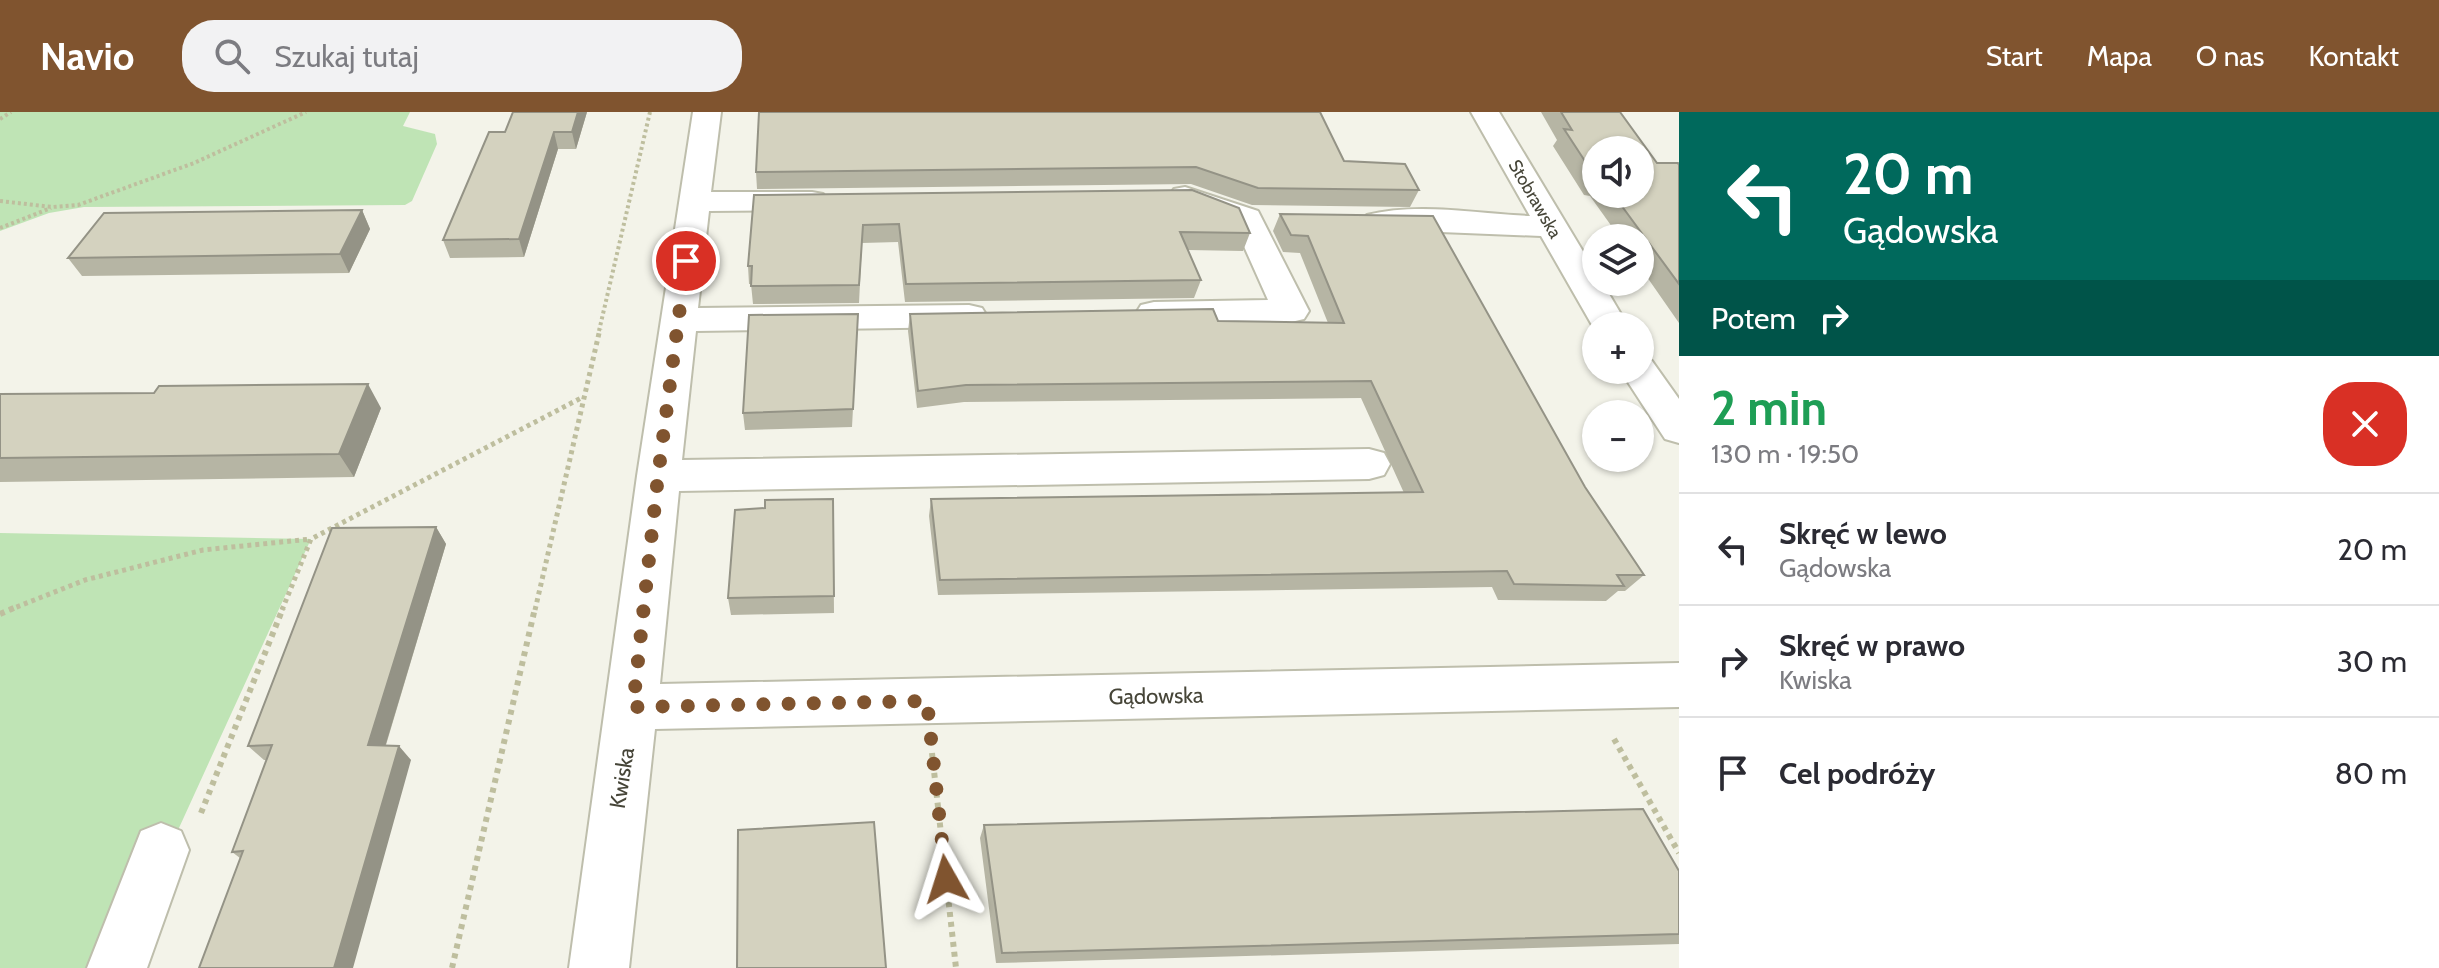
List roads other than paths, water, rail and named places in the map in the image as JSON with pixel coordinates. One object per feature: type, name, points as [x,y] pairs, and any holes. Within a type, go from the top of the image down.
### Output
[{"type":"street","name":"Kwiska","points":[[599,968],[609,868],[633,707],[658,476],[707,112]]},
{"type":"street","name":"Stobrawska","points":[[1485,112],[1602,312]]},
{"type":"street","points":[[1118,314],[1291,311],[1263,218],[1191,196],[1160,196]]},
{"type":"street","points":[[694,202],[849,200]]},
{"type":"street","points":[[1341,221],[1415,220],[1551,227]]},
{"type":"street","points":[[678,320],[1008,315]]},
{"type":"street","points":[[1648,384],[1679,429]]},
{"type":"street","points":[[658,476],[1369,464]]},
{"type":"street","name":"Gądowska","points":[[633,707],[1679,685]]},
{"type":"street","points":[[117,968],[161,850]]}]
